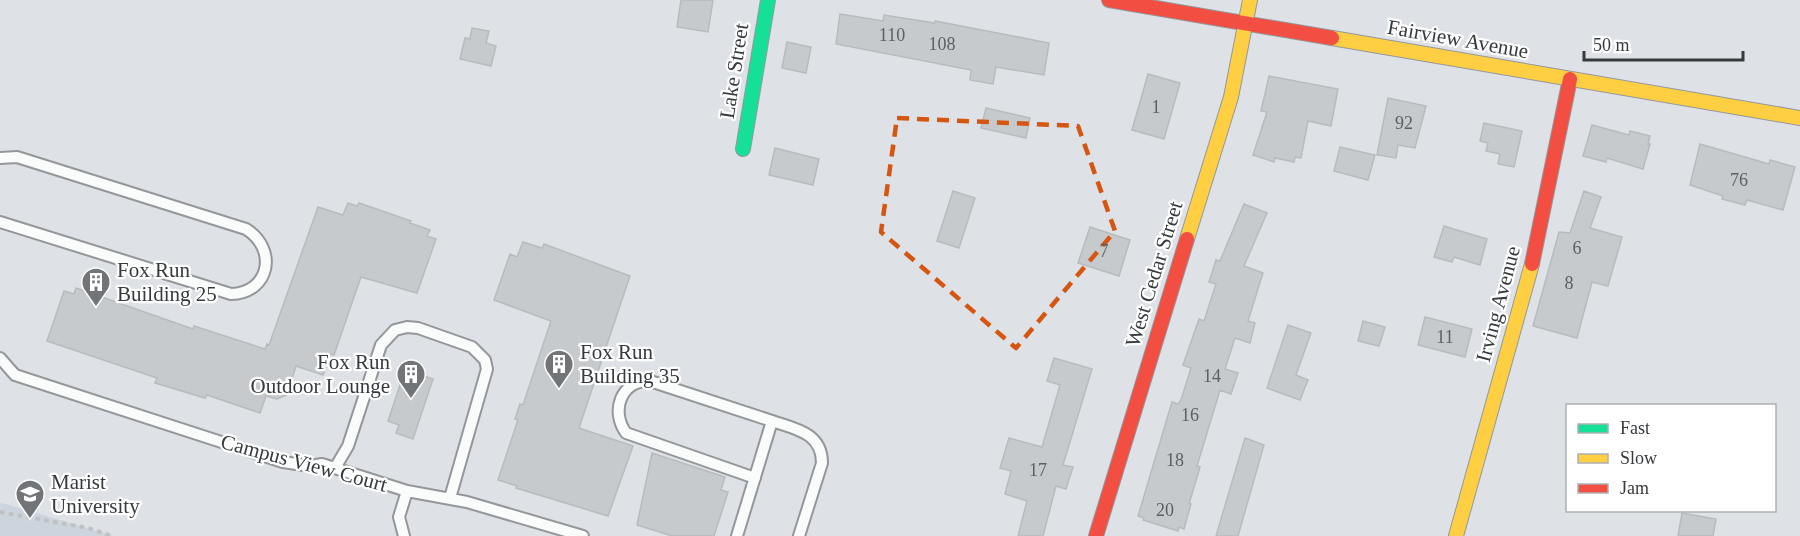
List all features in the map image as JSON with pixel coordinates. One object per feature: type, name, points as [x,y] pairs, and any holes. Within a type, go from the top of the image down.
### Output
[{"type":"street","name":"Lake Street","points":[[744,149],[768,0]]},
{"type":"street","name":"Fairview Avenue","points":[[1109,0],[1800,118]]},
{"type":"street","name":"West Cedar Street","points":[[1096,536],[1231,97],[1250,0]]},
{"type":"street","name":"Irving Avenue","points":[[1456,536],[1531,268],[1570,79]]},
{"type":"lane","points":[[0,158],[17,156],[246,229],[256,235],[264,246],[267,261],[255,288],[243,294],[231,294],[0,222]]},
{"type":"lane","points":[[335,468],[348,446],[381,345],[395,330],[407,327],[418,328],[472,347],[485,360],[487,369],[450,498]]},
{"type":"lane","name":"Campus View Court","points":[[0,358],[15,375],[283,462],[310,466],[322,464],[407,491],[450,498],[583,536]]},
{"type":"lane","points":[[755,478],[626,433],[619,423],[617,413],[620,402],[632,385],[640,381],[650,381],[811,436],[822,452],[822,463],[799,536]]},
{"type":"lane","points":[[737,536],[772,422]]},
{"type":"lane","points":[[404,536],[399,517],[407,491]]},
{"type":"path","points":[[0,513],[88,528],[112,536]]},
{"type":"highlighted area","points":[[897,118],[1078,126],[1115,231],[1016,348],[881,232]]},
{"type":"shaded area","name":"Marist University","points":[[0,503],[6,504],[114,536],[0,536]]},
{"type":"building","points":[[681,0],[713,0],[708,32],[677,27]]},
{"type":"building","points":[[840,14],[883,21],[884,15],[935,23],[935,21],[1049,43],[1044,75],[996,67],[993,84],[970,80],[971,70],[836,44]]},
{"type":"building","points":[[472,28],[489,31],[486,43],[496,46],[491,66],[460,59],[465,38],[470,39]]},
{"type":"building","points":[[787,42],[811,47],[806,73],[782,68]]},
{"type":"building","points":[[1148,74],[1180,83],[1164,139],[1132,130]]},
{"type":"building","points":[[1269,76],[1338,89],[1331,126],[1308,121],[1301,158],[1295,157],[1294,162],[1275,158],[1274,162],[1253,155],[1267,112],[1261,111]]},
{"type":"building","points":[[1388,98],[1426,106],[1415,148],[1398,145],[1396,158],[1377,155]]},
{"type":"building","points":[[986,108],[1030,118],[1026,138],[981,128]]},
{"type":"building","points":[[1484,123],[1522,131],[1514,167],[1498,164],[1500,154],[1486,151],[1488,143],[1480,141]]},
{"type":"building","points":[[1592,125],[1629,135],[1630,131],[1650,136],[1643,169],[1607,158],[1606,162],[1583,156]]},
{"type":"building","points":[[1700,144],[1769,164],[1770,160],[1795,167],[1783,210],[1747,200],[1745,205],[1722,199],[1723,196],[1690,185]]},
{"type":"building","points":[[1340,147],[1375,155],[1368,180],[1334,171]]},
{"type":"building","points":[[775,148],[819,159],[813,185],[769,175]]},
{"type":"building","points":[[953,191],[975,198],[959,248],[937,241]]},
{"type":"building","points":[[1584,191],[1601,197],[1590,228],[1622,237],[1608,286],[1592,282],[1577,338],[1533,326],[1559,232],[1570,233]]},
{"type":"building","name":"Fox Run Building 25","points":[[348,203],[357,206],[359,203],[430,230],[427,236],[436,239],[417,293],[361,277],[334,355],[330,354],[323,375],[296,366],[287,395],[277,399],[266,396],[260,413],[207,395],[205,398],[155,383],[157,378],[47,341],[64,291],[74,294],[76,288],[193,329],[194,326],[265,349],[267,344],[269,345],[318,207],[343,215]]},
{"type":"building","points":[[1244,204],[1267,213],[1244,266],[1263,273],[1248,321],[1255,323],[1250,343],[1235,338],[1225,369],[1238,373],[1231,394],[1220,390],[1197,466],[1200,467],[1184,529],[1179,527],[1178,531],[1143,520],[1144,518],[1138,516],[1172,402],[1178,404],[1181,400],[1191,368],[1183,365],[1199,319],[1204,321],[1216,284],[1209,282],[1216,260],[1220,261]]},
{"type":"building","points":[[1444,226],[1487,239],[1480,265],[1454,257],[1452,262],[1434,257]]},
{"type":"building","points":[[1090,227],[1130,240],[1119,276],[1078,263]]},
{"type":"building","name":"Fox Run Building 35","points":[[523,242],[542,248],[544,244],[630,276],[579,428],[633,446],[608,516],[516,488],[517,486],[498,480],[518,420],[515,419],[520,404],[523,405],[551,321],[494,300],[510,254],[517,257]]},
{"type":"building","points":[[1425,317],[1472,329],[1465,357],[1418,345]]},
{"type":"building","points":[[1363,321],[1385,327],[1379,346],[1358,341]]},
{"type":"building","points":[[1288,325],[1311,333],[1296,375],[1308,380],[1300,400],[1267,388]]},
{"type":"building","points":[[1054,358],[1092,369],[1063,465],[1073,467],[1066,489],[1056,486],[1043,536],[1018,536],[1027,501],[1005,494],[1011,471],[1000,468],[1009,438],[1042,447],[1060,385],[1047,381]]},
{"type":"building","name":"Fox Run Outdoor Lounge","points":[[405,370],[433,379],[413,439],[396,433],[399,425],[388,421]]},
{"type":"building","points":[[1245,438],[1264,445],[1238,536],[1216,536]]},
{"type":"building","points":[[652,453],[725,477],[721,490],[728,492],[714,536],[672,536],[637,525]]},
{"type":"building","points":[[1682,513],[1716,519],[1713,536],[1678,536]]},
{"type":"traffic: fast","points":[[743,149],[768,0]]},
{"type":"traffic: slow","points":[[1187,239],[1231,97],[1250,0]]},
{"type":"traffic: slow","points":[[1332,38],[1800,118]]},
{"type":"traffic: slow","points":[[1456,536],[1532,264]]},
{"type":"traffic: jam","points":[[1109,0],[1332,38]]},
{"type":"traffic: jam","points":[[1532,264],[1570,79]]},
{"type":"traffic: jam","points":[[1096,536],[1187,239]]},
{"type":"place","name":"Fox Run Building 25","points":[[96,308]]},
{"type":"place","name":"Fox Run Building 35","points":[[559,390]]},
{"type":"place","name":"Fox Run Outdoor Lounge","points":[[411,400]]},
{"type":"place","name":"Marist University","points":[[30,520]]}]
